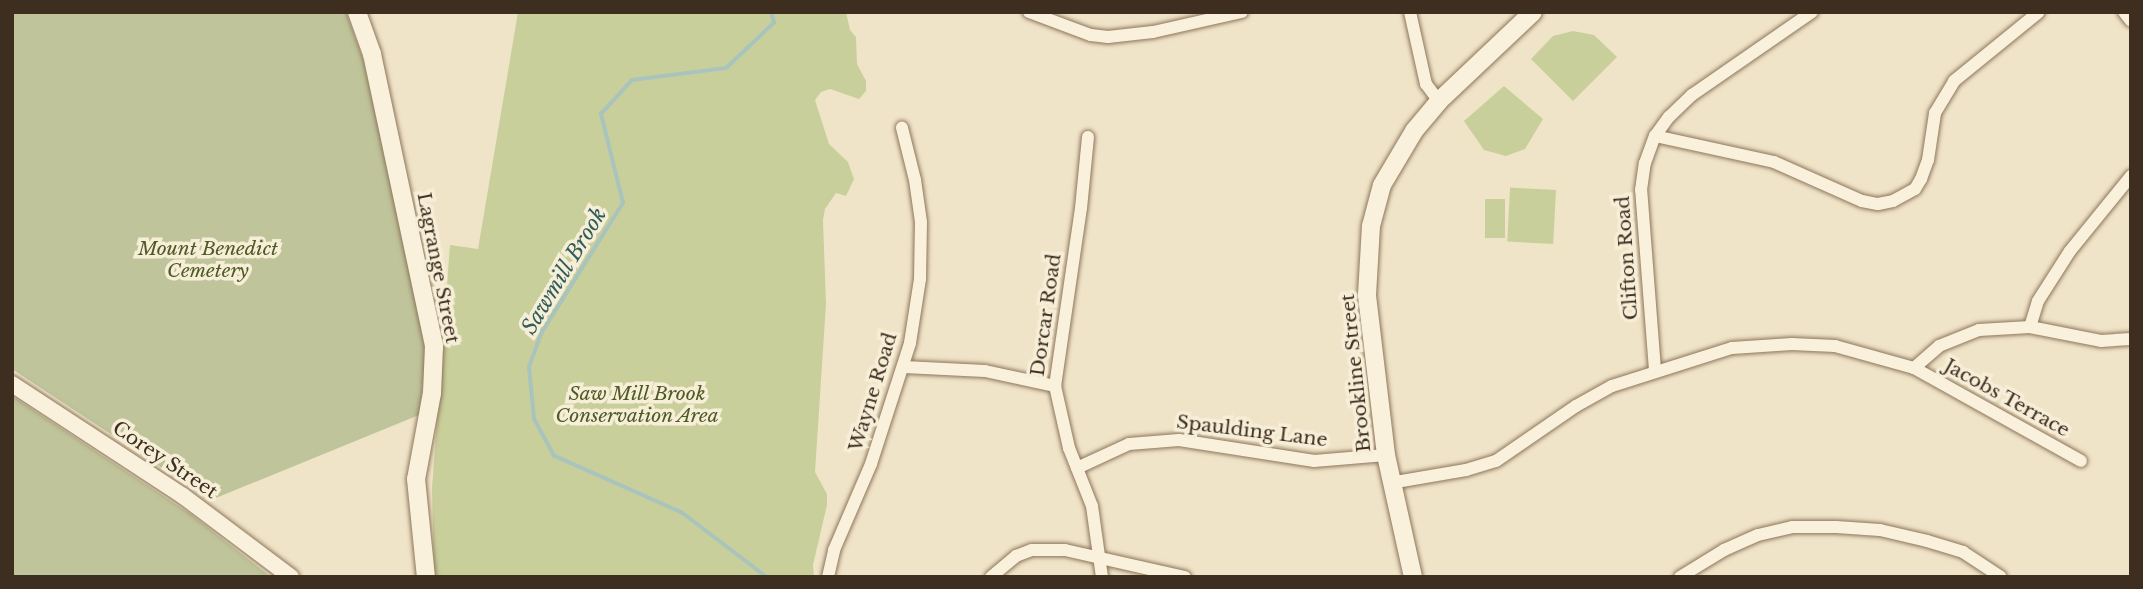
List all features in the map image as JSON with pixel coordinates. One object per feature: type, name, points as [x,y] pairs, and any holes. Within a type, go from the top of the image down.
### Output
[{"type":"main road","name":"Lagrange Street","points":[[357,12],[372,54],[434,346],[433,383],[418,456],[416,489],[426,577]]},
{"type":"main road","name":"Brookline Street","points":[[1413,577],[1390,483],[1386,455],[1367,295],[1371,226],[1382,186],[1414,131],[1439,101],[1533,12]]},
{"type":"street","points":[[1029,12],[1091,35],[1116,37],[1242,12]]},
{"type":"street","points":[[1410,12],[1426,84],[1439,101]]},
{"type":"street","name":"Clifton Road","points":[[1655,370],[1640,190],[1644,163],[1655,136],[1669,117],[1692,95],[1812,12]]},
{"type":"street","points":[[1655,136],[1774,162],[1862,201],[1878,204],[1893,201],[1914,189],[1922,179],[1928,160],[1935,113],[1954,81],[2039,12]]},
{"type":"street","points":[[2124,12],[2131,21]]},
{"type":"street","name":"Wayne Road","points":[[828,577],[834,550],[871,464],[904,367],[920,279],[921,222],[915,180],[902,128]]},
{"type":"street","name":"Dorcar Road","points":[[1088,136],[1081,208],[1055,386],[1064,430],[1092,506],[1102,577]]},
{"type":"street","points":[[2030,327],[2038,301],[2070,251],[2131,176]]},
{"type":"street","points":[[1914,368],[1924,356],[1954,338],[1979,330],[2030,327],[2101,341],[2131,339]]},
{"type":"street","name":"Jacobs Terrace","points":[[1390,483],[1466,470],[1496,461],[1576,406],[1612,386],[1655,370],[1732,348],[1792,344],[1835,346],[1914,368],[2081,461]]},
{"type":"street","points":[[904,367],[985,371],[1055,386]]},
{"type":"street","name":"Corey Street","points":[[12,384],[184,496],[290,577]]},
{"type":"street","name":"Spaulding Lane","points":[[1077,468],[1129,444],[1166,440],[1218,444],[1314,461],[1386,455]]},
{"type":"street","points":[[1680,577],[1724,550],[1758,535],[1792,527],[1880,530],[1927,541],[1963,552],[2001,577]]},
{"type":"street","points":[[992,577],[1009,561],[1032,550],[1065,550],[1101,561],[1185,577]]},
{"type":"green space","name":"Mount Benedict Cemetery","points":[[12,12],[346,12],[364,62],[421,320],[426,360],[419,415],[211,500],[12,369]]},
{"type":"green space","name":"Saw Mill Brook Conservation Area","points":[[518,12],[846,12],[850,30],[856,37],[857,64],[866,81],[866,91],[859,99],[830,89],[821,92],[815,100],[829,144],[848,162],[854,179],[846,196],[836,193],[825,209],[823,220],[826,304],[815,472],[827,494],[827,505],[813,565],[814,577],[434,577],[432,488],[450,245],[478,249]]},
{"type":"green space","points":[[1573,31],[1594,35],[1617,57],[1573,101],[1531,59],[1553,36]]},
{"type":"green space","points":[[1504,86],[1543,119],[1525,149],[1506,156],[1484,150],[1464,121]]},
{"type":"green space","points":[[1510,188],[1556,190],[1553,244],[1507,242]]},
{"type":"green space","points":[[1485,199],[1505,199],[1505,238],[1485,238]]},
{"type":"green space","points":[[12,396],[189,513],[271,577],[12,577]]},
{"type":"waterway","name":"Sawmill Brook","points":[[766,577],[682,513],[554,456],[534,419],[529,367],[542,332],[623,203],[601,114],[632,80],[726,68],[774,23],[771,12]]}]
